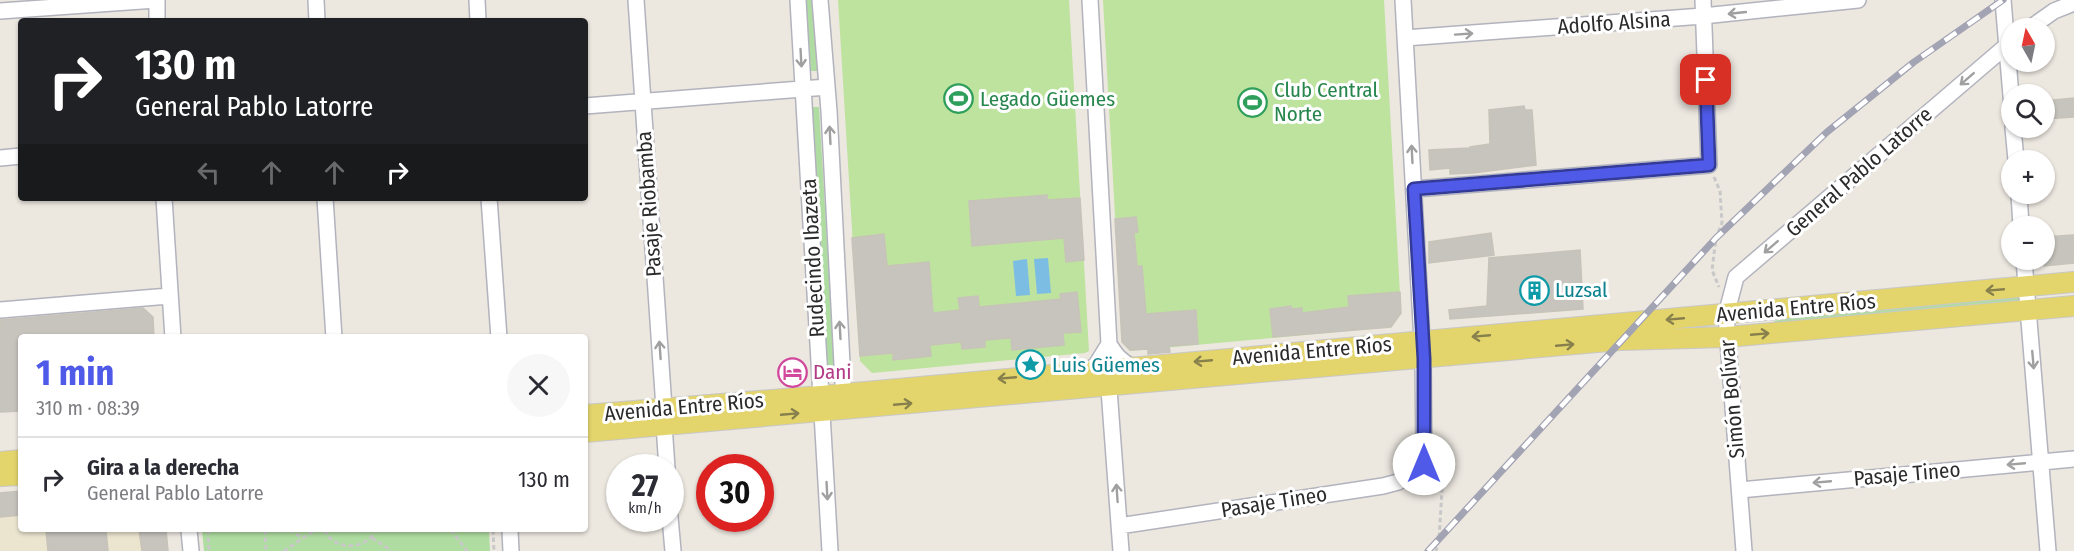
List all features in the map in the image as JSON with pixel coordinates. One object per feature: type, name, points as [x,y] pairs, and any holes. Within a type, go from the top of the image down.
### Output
[{"type":"main road","name":"Avenida Entre Ríos","points":[[588,431],[664,417],[822,404],[1101,376],[1599,334],[1726,315],[2074,282]]},
{"type":"main road","name":"Avenida Entre Ríos","points":[[1599,334],[1727,337],[2074,306]]},
{"type":"main road","name":"Avenida Entre Ríos","points":[[1101,376],[1133,367],[1423,350]]},
{"type":"main road","name":"Avenida Entre Ríos","points":[[588,415],[664,417]]},
{"type":"main road","points":[[0,462],[18,460]]},
{"type":"main road","points":[[0,476],[18,475]]},
{"type":"street","points":[[0,11],[156,0],[158,18]]},
{"type":"street","points":[[316,0],[317,18]]},
{"type":"street","points":[[477,0],[478,18]]},
{"type":"street","name":"Pasaje Riobamba","points":[[636,0],[666,454]]},
{"type":"street","name":"Rudecindo Ibazeta","points":[[798,0],[830,551]]},
{"type":"street","name":"Rudecindo Ibazeta","points":[[820,0],[844,401]]},
{"type":"street","points":[[1090,0],[1109,344],[1124,363],[1133,367]]},
{"type":"street","points":[[1403,0],[1423,350],[1424,464]]},
{"type":"street","points":[[1414,189],[1709,165],[1702,0]]},
{"type":"street","name":"Adolfo Alsina","points":[[1405,38],[1704,16],[1858,0]]},
{"type":"street","points":[[2003,0],[2006,18]]},
{"type":"street","points":[[2044,18],[2054,11],[2074,3]]},
{"type":"street","name":"General Pablo Latorre","points":[[1726,315],[1736,277],[2001,50]]},
{"type":"street","points":[[588,106],[827,87]]},
{"type":"street","points":[[0,158],[18,156]]},
{"type":"street","points":[[164,201],[173,334]]},
{"type":"street","points":[[325,201],[334,334]]},
{"type":"street","points":[[489,201],[499,334]]},
{"type":"street","points":[[2025,270],[2048,551]]},
{"type":"street","points":[[0,309],[169,296]]},
{"type":"street","name":"Simón Bolívar","points":[[1726,315],[1744,551]]},
{"type":"street","points":[[1109,344],[1096,365],[1101,376],[1121,551]]},
{"type":"street","name":"Pasaje Tineo","points":[[1740,490],[2074,459]]},
{"type":"street","name":"Pasaje Tineo","points":[[1119,526],[1383,486],[1398,482],[1424,464]]},
{"type":"street","points":[[189,532],[191,551]]},
{"type":"street","points":[[510,532],[511,551]]},
{"type":"street","points":[[671,532],[673,551]]},
{"type":"path","name":"Simón Bolívar","points":[[1709,165],[1720,191],[1722,223],[1716,238],[1712,270],[1722,294],[1726,315]]},
{"type":"path","points":[[1424,464],[1442,490],[1439,539],[1436,551]]},
{"type":"path","points":[[207,532],[209,551]]},
{"type":"path","points":[[265,532],[266,551]]},
{"type":"path","points":[[293,532],[303,538]]},
{"type":"path","points":[[284,551],[312,532]]},
{"type":"path","points":[[326,532],[333,545],[351,551],[366,546],[374,532]]},
{"type":"path","points":[[453,532],[467,551]]},
{"type":"path","points":[[492,532],[494,551]]},
{"type":"path","points":[[372,538],[392,551]]},
{"type":"shaded area","points":[[18,491],[18,532],[166,532],[168,551],[0,551],[0,493]]},
{"type":"green space","points":[[806,0],[814,0],[818,71],[811,71]]},
{"type":"green space","name":"Legado Güemes","points":[[838,0],[1069,0],[1089,351],[872,373],[860,361]]},
{"type":"green space","points":[[1103,0],[1384,0],[1401,313],[1391,327],[1130,351],[1122,342]]},
{"type":"green space","points":[[811,107],[819,107],[835,375],[827,376]]},
{"type":"green space","points":[[2020,296],[2021,307],[1775,326],[1774,321],[1797,316]]},
{"type":"green space","points":[[202,532],[489,532],[490,551],[204,551]]},
{"type":"water","points":[[1048,258],[1051,293],[1037,294],[1034,259]]},
{"type":"water","points":[[1027,259],[1030,295],[1016,296],[1013,261]]},
{"type":"building","points":[[2074,98],[2074,117],[2055,118],[2055,100]]},
{"type":"building","points":[[1524,106],[1525,110],[1532,110],[1536,165],[1473,173],[1450,174],[1450,168],[1430,170],[1429,150],[1470,148],[1490,144],[1489,110]]},
{"type":"building","points":[[1047,195],[1047,200],[1080,198],[1084,260],[1066,262],[1064,238],[972,246],[969,201]]},
{"type":"building","points":[[1136,217],[1138,232],[1134,233],[1137,266],[1142,266],[1146,314],[1196,310],[1198,344],[1169,346],[1170,352],[1148,354],[1148,349],[1130,350],[1122,342],[1115,219]]},
{"type":"building","points":[[1491,233],[1494,255],[1429,263],[1429,242]]},
{"type":"building","points":[[884,234],[887,266],[929,262],[933,313],[960,310],[958,298],[978,296],[979,307],[1061,299],[1060,294],[1077,292],[1081,332],[1063,333],[1064,345],[1012,350],[1011,338],[985,340],[985,347],[962,349],[961,342],[930,345],[931,356],[893,360],[893,353],[860,356],[852,238]]},
{"type":"building","points":[[2074,235],[2074,263],[2055,265],[2055,236]]},
{"type":"building","name":"Luzsal","points":[[1580,250],[1583,309],[1450,319],[1449,310],[1487,306],[1489,258]]},
{"type":"building","points":[[1400,292],[1401,313],[1391,327],[1273,337],[1270,309],[1291,306],[1291,309],[1302,308],[1302,313],[1349,307],[1348,296]]},
{"type":"building","points":[[143,308],[153,317],[154,334],[18,334],[18,411],[0,412],[0,320]]},
{"type":"building","points":[[18,491],[18,515],[0,517],[0,493]]},
{"type":"building","points":[[46,532],[106,532],[108,551],[48,551]]},
{"type":"building","points":[[139,532],[166,532],[168,551],[142,551]]},
{"type":"railway","points":[[1428,551],[1716,238],[1827,132],[1914,62],[2003,0]]},
{"type":"place","name":"Legado Güemes","points":[[959,99]]},
{"type":"place","name":"Club Central Norte","points":[[1253,102]]},
{"type":"place","name":"Luzsal","points":[[1534,290]]},
{"type":"place","name":"Luis Güemes","points":[[1031,365]]},
{"type":"place","name":"Dani","points":[[792,372]]},
{"type":"route","points":[[1424,464],[1424,359],[1414,189],[1709,165],[1706,80]]}]
